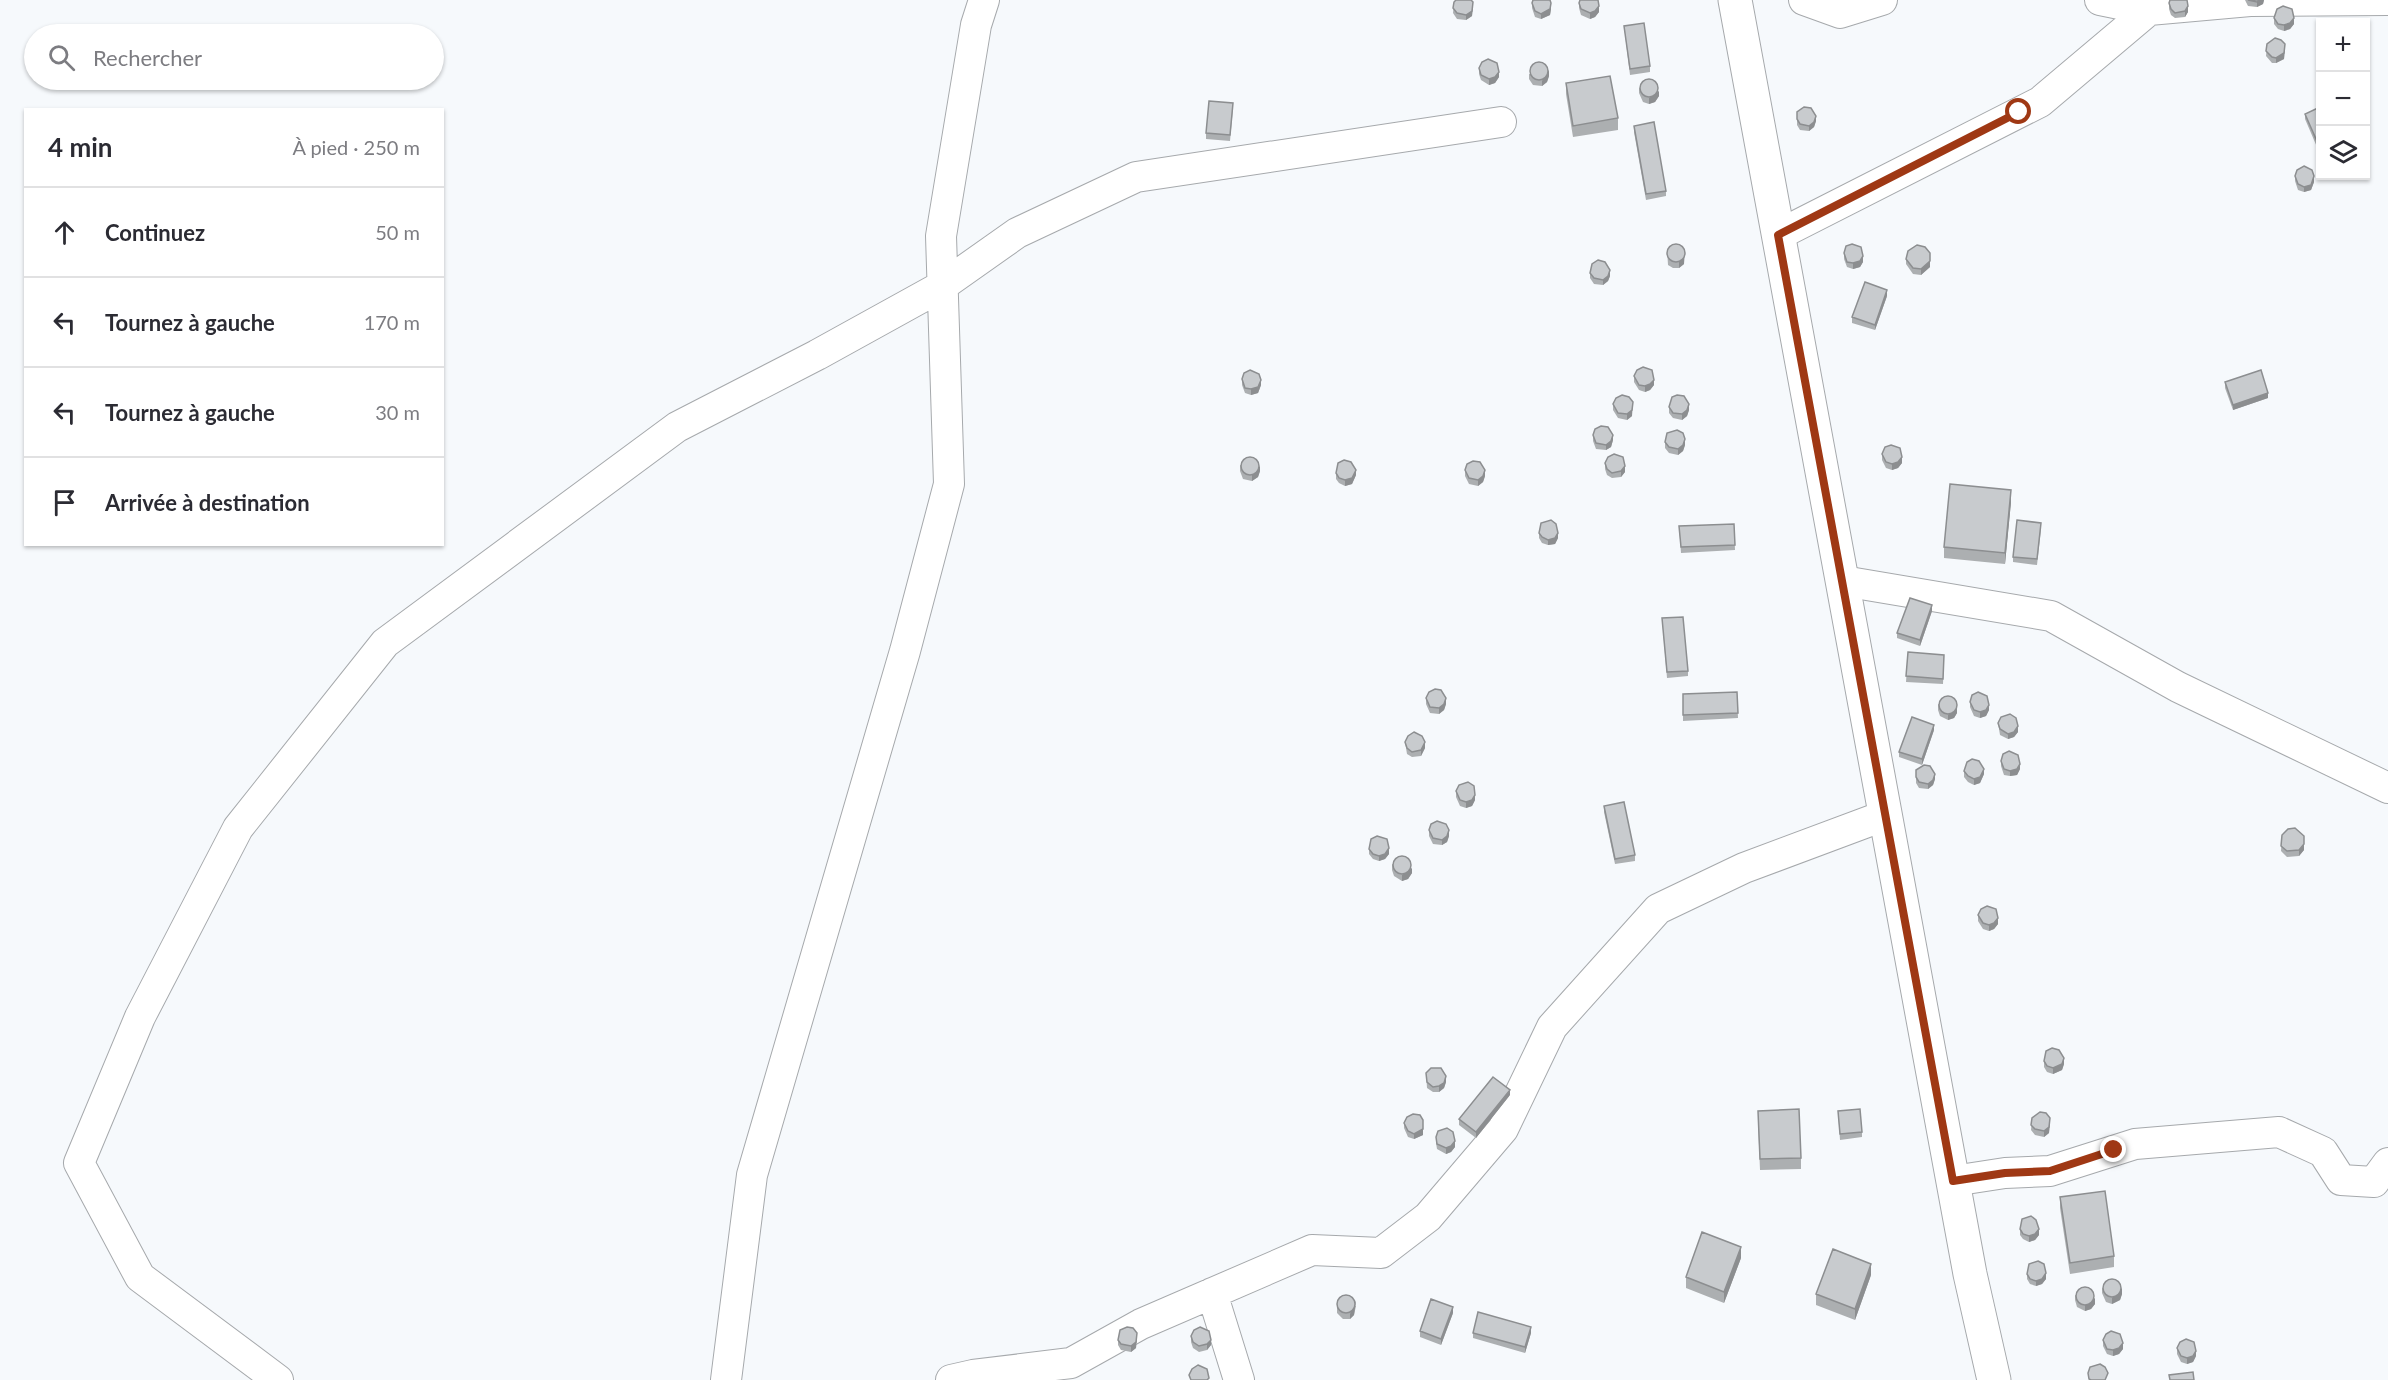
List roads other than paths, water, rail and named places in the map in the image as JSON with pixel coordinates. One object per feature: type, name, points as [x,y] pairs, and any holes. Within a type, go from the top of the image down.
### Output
[{"type":"main road","points":[[1735,0],[1970,1274],[1994,1380]]},
{"type":"street","points":[[726,1380],[752,1174],[904,651],[949,484],[941,236],[976,25],[984,0]]},
{"type":"street","points":[[1804,0],[1840,13],[1882,0]]},
{"type":"street","points":[[2100,0],[2161,5],[2250,1],[2388,0]]},
{"type":"street","points":[[1778,235],[2040,102],[2161,5]]},
{"type":"street","points":[[278,1380],[140,1277],[79,1163],[140,1017],[238,828],[385,643],[677,427],[817,355],[942,286],[1017,233],[1136,177],[1501,122]]},
{"type":"street","points":[[1843,580],[2051,616],[2178,687],[2388,788]]},
{"type":"street","points":[[951,1380],[973,1375],[1071,1363],[1141,1324],[1312,1250],[1382,1253],[1428,1217],[1503,1129],[1552,1027],[1658,909],[1744,868],[1886,815]]},
{"type":"street","points":[[1953,1181],[2005,1173],[2050,1171],[2135,1144],[2280,1132],[2324,1152],[2341,1180],[2374,1182],[2388,1163]]},
{"type":"street","points":[[1212,1293],[1239,1380]]}]
